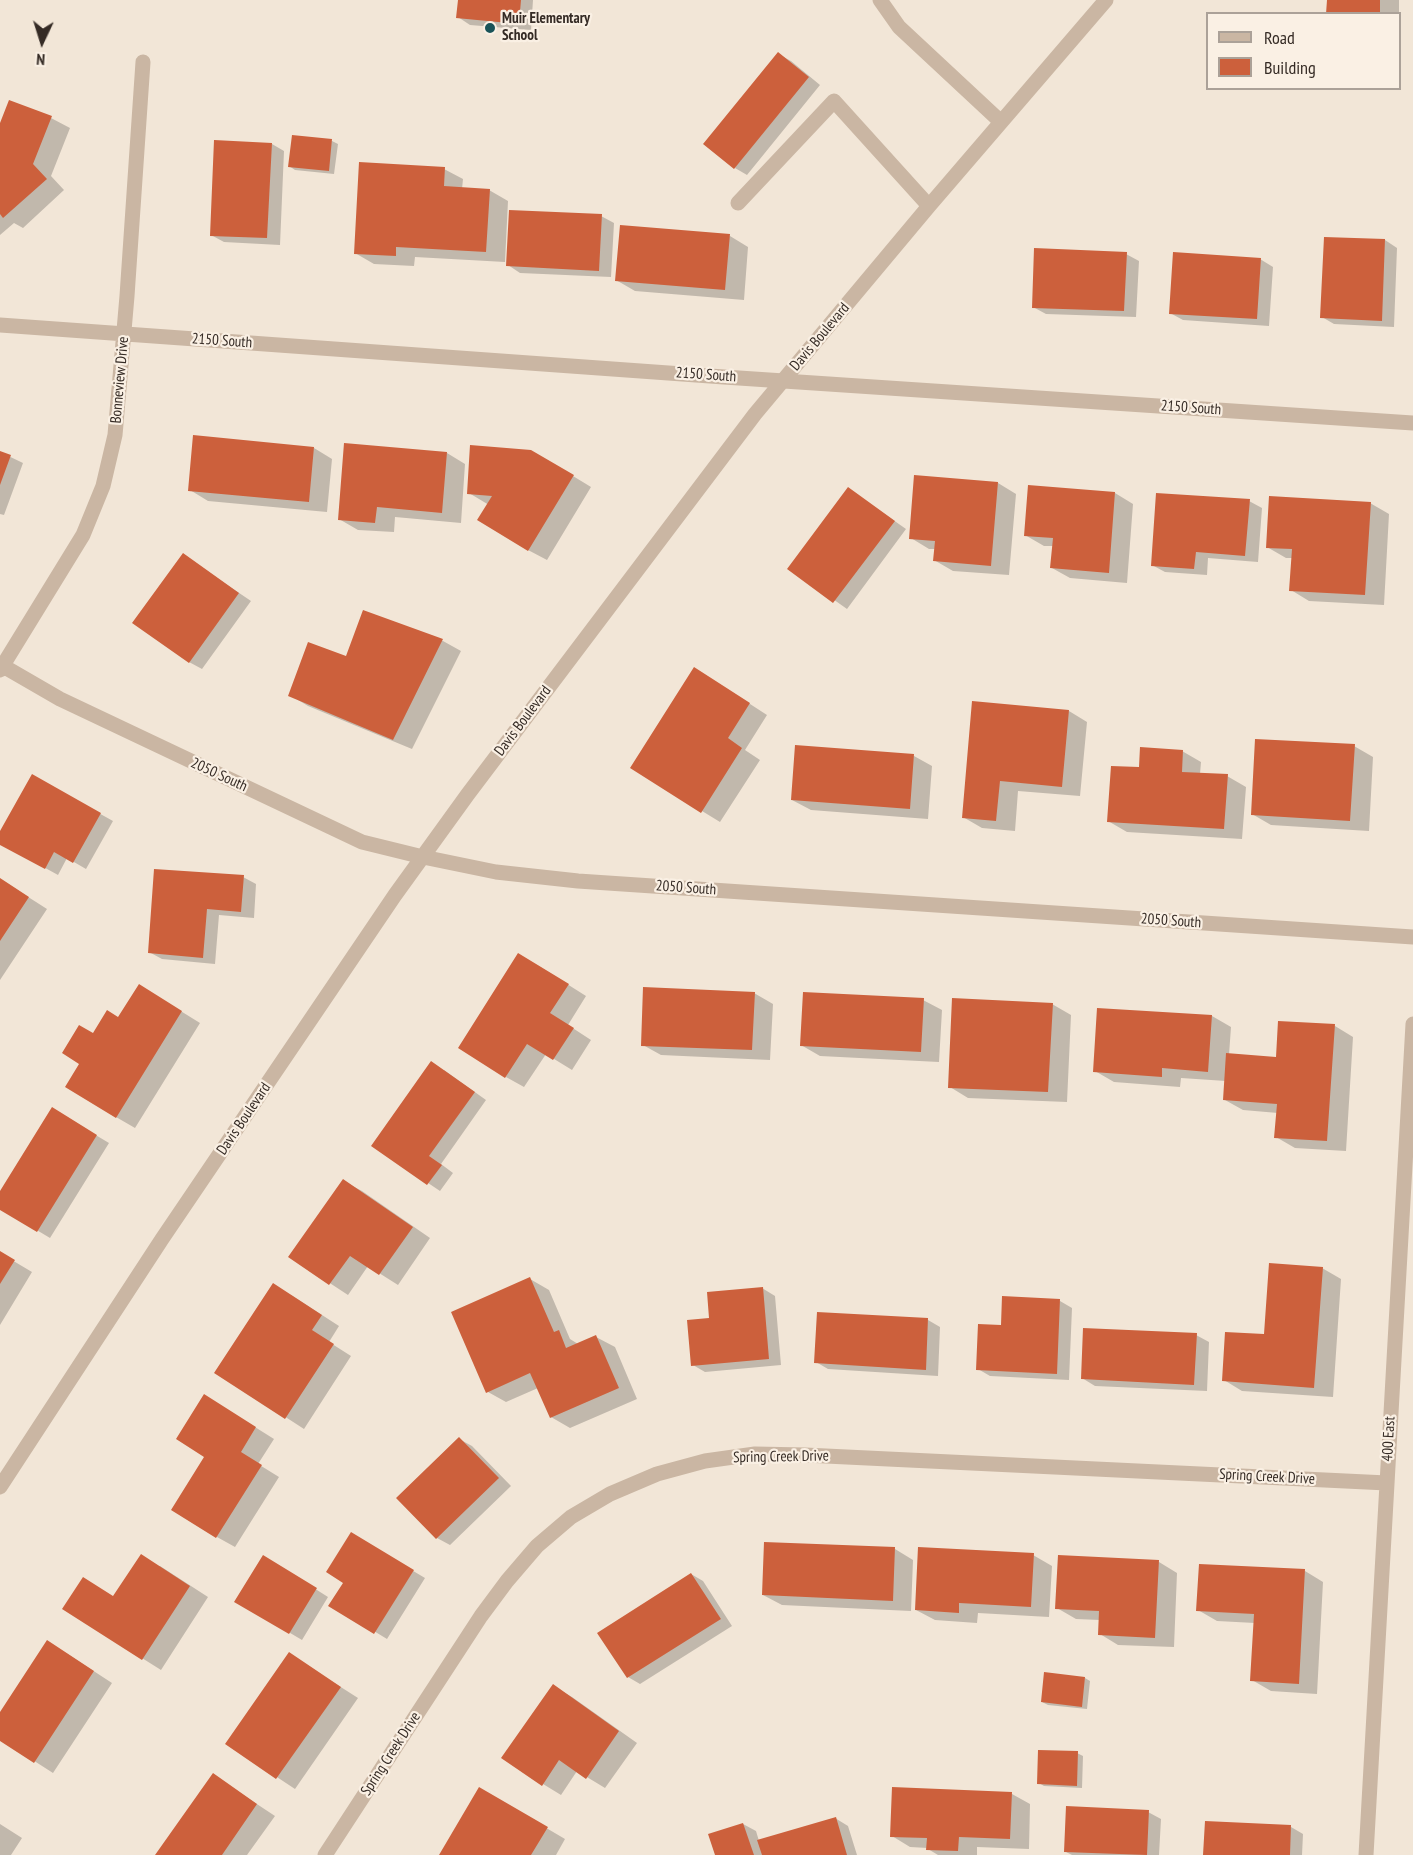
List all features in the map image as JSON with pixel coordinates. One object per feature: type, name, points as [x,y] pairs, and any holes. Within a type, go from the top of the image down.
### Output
[{"type":"street","points":[[880,0],[899,27],[1001,122]]},
{"type":"street","name":"Davis Boulevard","points":[[0,1487],[162,1239],[395,895],[468,794],[755,414],[928,206],[1106,0]]},
{"type":"street","name":"Bonneview Drive","points":[[1,668],[83,535],[103,486],[115,435],[143,62]]},
{"type":"street","points":[[738,203],[834,101],[928,206]]},
{"type":"street","name":"2150 South","points":[[0,325],[1413,423]]},
{"type":"street","name":"2050 South","points":[[1,668],[60,699],[362,842],[496,872],[578,881],[1413,937]]},
{"type":"street","name":"400 East","points":[[1366,1855],[1413,1024]]},
{"type":"street","name":"Spring Creek Drive","points":[[325,1855],[481,1616],[537,1546],[571,1517],[610,1494],[657,1474],[715,1460],[755,1454],[1387,1483]]},
{"type":"building","points":[[458,0],[521,0],[519,24],[456,18]]},
{"type":"building","points":[[1327,0],[1380,0],[1380,12],[1326,12]]},
{"type":"building","points":[[778,52],[809,77],[734,169],[703,144]]},
{"type":"building","points":[[9,100],[52,116],[33,164],[47,179],[3,218],[0,214],[0,123]]},
{"type":"building","points":[[292,135],[332,139],[329,171],[288,167]]},
{"type":"building","points":[[214,140],[272,143],[267,238],[210,236]]},
{"type":"building","points":[[359,162],[445,167],[444,186],[490,189],[486,252],[396,247],[396,256],[354,254]]},
{"type":"building","points":[[509,210],[602,214],[599,271],[506,266]]},
{"type":"building","points":[[620,225],[730,234],[725,290],[615,281]]},
{"type":"building","points":[[1324,237],[1385,239],[1382,321],[1320,318]]},
{"type":"building","points":[[1034,248],[1127,252],[1124,311],[1032,308]]},
{"type":"building","points":[[1173,252],[1261,258],[1257,319],[1169,314]]},
{"type":"building","points":[[193,435],[314,447],[309,502],[188,491]]},
{"type":"building","points":[[344,443],[447,452],[442,513],[377,507],[375,523],[338,520]]},
{"type":"building","points":[[470,445],[531,450],[574,475],[528,551],[477,520],[492,496],[467,494]]},
{"type":"building","points":[[0,451],[11,455],[0,485]]},
{"type":"building","points":[[914,475],[998,482],[991,566],[933,561],[935,541],[909,539]]},
{"type":"building","points":[[1028,485],[1115,492],[1109,573],[1050,568],[1053,538],[1024,536]]},
{"type":"building","points":[[848,487],[895,521],[833,603],[787,569]]},
{"type":"building","points":[[1156,493],[1250,499],[1245,556],[1196,552],[1194,569],[1151,566]]},
{"type":"building","points":[[1269,496],[1371,502],[1365,595],[1289,591],[1292,549],[1266,548]]},
{"type":"building","points":[[183,553],[239,593],[189,663],[132,623]]},
{"type":"building","points":[[363,610],[443,639],[393,740],[288,696],[308,642],[346,656]]},
{"type":"building","points":[[694,667],[750,703],[728,738],[742,748],[701,813],[630,768]]},
{"type":"building","points":[[972,701],[1069,710],[1062,787],[1000,781],[996,821],[962,818]]},
{"type":"building","points":[[1255,739],[1355,744],[1350,821],[1251,815]]},
{"type":"building","points":[[795,745],[914,754],[910,809],[791,800]]},
{"type":"building","points":[[1140,747],[1183,750],[1182,772],[1228,774],[1224,829],[1107,822],[1111,766],[1139,767]]},
{"type":"building","points":[[32,774],[101,813],[73,863],[54,852],[45,869],[0,845],[0,831]]},
{"type":"building","points":[[154,869],[244,875],[241,912],[207,909],[203,958],[148,953]]},
{"type":"building","points":[[0,878],[29,897],[0,941]]},
{"type":"building","points":[[518,953],[569,984],[550,1013],[574,1028],[553,1060],[527,1044],[505,1078],[458,1048]]},
{"type":"building","points":[[139,984],[182,1011],[116,1118],[65,1087],[79,1064],[62,1053],[79,1025],[93,1033],[107,1010],[118,1017]]},
{"type":"building","points":[[643,987],[755,992],[752,1050],[641,1046]]},
{"type":"building","points":[[803,992],[924,998],[921,1052],[800,1046]]},
{"type":"building","points":[[952,998],[1053,1003],[1048,1092],[948,1088]]},
{"type":"building","points":[[1097,1008],[1212,1015],[1208,1072],[1162,1068],[1162,1077],[1093,1072]]},
{"type":"building","points":[[1278,1021],[1335,1024],[1327,1141],[1274,1138],[1277,1104],[1223,1100],[1226,1053],[1276,1057]]},
{"type":"building","points":[[431,1061],[475,1092],[429,1156],[442,1165],[427,1185],[371,1146]]},
{"type":"building","points":[[52,1107],[97,1135],[37,1232],[0,1210],[0,1191]]},
{"type":"building","points":[[343,1179],[413,1227],[379,1275],[350,1256],[329,1285],[288,1257]]},
{"type":"building","points":[[0,1251],[15,1260],[0,1284]]},
{"type":"building","points":[[1269,1263],[1323,1267],[1314,1388],[1222,1381],[1225,1332],[1264,1334]]},
{"type":"building","points":[[530,1277],[554,1332],[559,1330],[566,1348],[596,1335],[619,1388],[550,1418],[530,1373],[486,1393],[451,1312]]},
{"type":"building","points":[[273,1283],[322,1315],[312,1330],[334,1344],[285,1419],[214,1373]]},
{"type":"building","points":[[763,1287],[769,1359],[691,1366],[687,1320],[709,1318],[707,1292]]},
{"type":"building","points":[[1002,1296],[1060,1299],[1057,1374],[976,1370],[978,1324],[1001,1325]]},
{"type":"building","points":[[817,1312],[928,1318],[926,1370],[814,1363]]},
{"type":"building","points":[[1083,1328],[1197,1333],[1194,1385],[1081,1379]]},
{"type":"building","points":[[204,1394],[256,1427],[241,1452],[262,1465],[216,1538],[171,1510],[204,1457],[176,1439]]},
{"type":"building","points":[[459,1437],[499,1478],[436,1539],[396,1498]]},
{"type":"building","points":[[351,1532],[414,1570],[374,1634],[328,1606],[343,1583],[326,1572]]},
{"type":"building","points":[[764,1542],[895,1547],[893,1601],[762,1595]]},
{"type":"building","points":[[918,1547],[1034,1553],[1031,1607],[959,1603],[959,1613],[915,1610]]},
{"type":"building","points":[[141,1554],[190,1586],[142,1660],[62,1609],[83,1577],[113,1596]]},
{"type":"building","points":[[263,1555],[317,1588],[289,1634],[234,1602]]},
{"type":"building","points":[[1058,1555],[1159,1560],[1155,1638],[1098,1635],[1099,1611],[1055,1609]]},
{"type":"building","points":[[1199,1564],[1305,1569],[1299,1684],[1250,1681],[1254,1614],[1196,1611]]},
{"type":"building","points":[[691,1573],[721,1619],[627,1678],[597,1633]]},
{"type":"building","points":[[47,1640],[94,1671],[34,1763],[0,1741],[0,1712]]},
{"type":"building","points":[[289,1652],[341,1687],[276,1779],[225,1744]]},
{"type":"building","points":[[1044,1672],[1085,1677],[1082,1707],[1041,1702]]},
{"type":"building","points":[[553,1684],[619,1731],[586,1779],[559,1760],[542,1786],[501,1758]]},
{"type":"building","points":[[1038,1750],[1078,1751],[1077,1786],[1037,1784]]},
{"type":"building","points":[[213,1773],[257,1804],[222,1855],[155,1855]]},
{"type":"building","points":[[479,1787],[548,1827],[531,1855],[439,1855]]},
{"type":"building","points":[[892,1787],[1012,1792],[1010,1839],[959,1837],[958,1851],[926,1850],[927,1838],[890,1837]]},
{"type":"building","points":[[1066,1806],[1149,1810],[1147,1855],[1064,1852]]},
{"type":"building","points":[[836,1817],[847,1855],[762,1855],[757,1840]]},
{"type":"building","points":[[1205,1821],[1291,1825],[1290,1855],[1203,1855]]},
{"type":"building","points":[[743,1823],[754,1855],[715,1855],[708,1834]]},
{"type":"place","name":"Muir Elementary School","points":[[490,28]]}]
